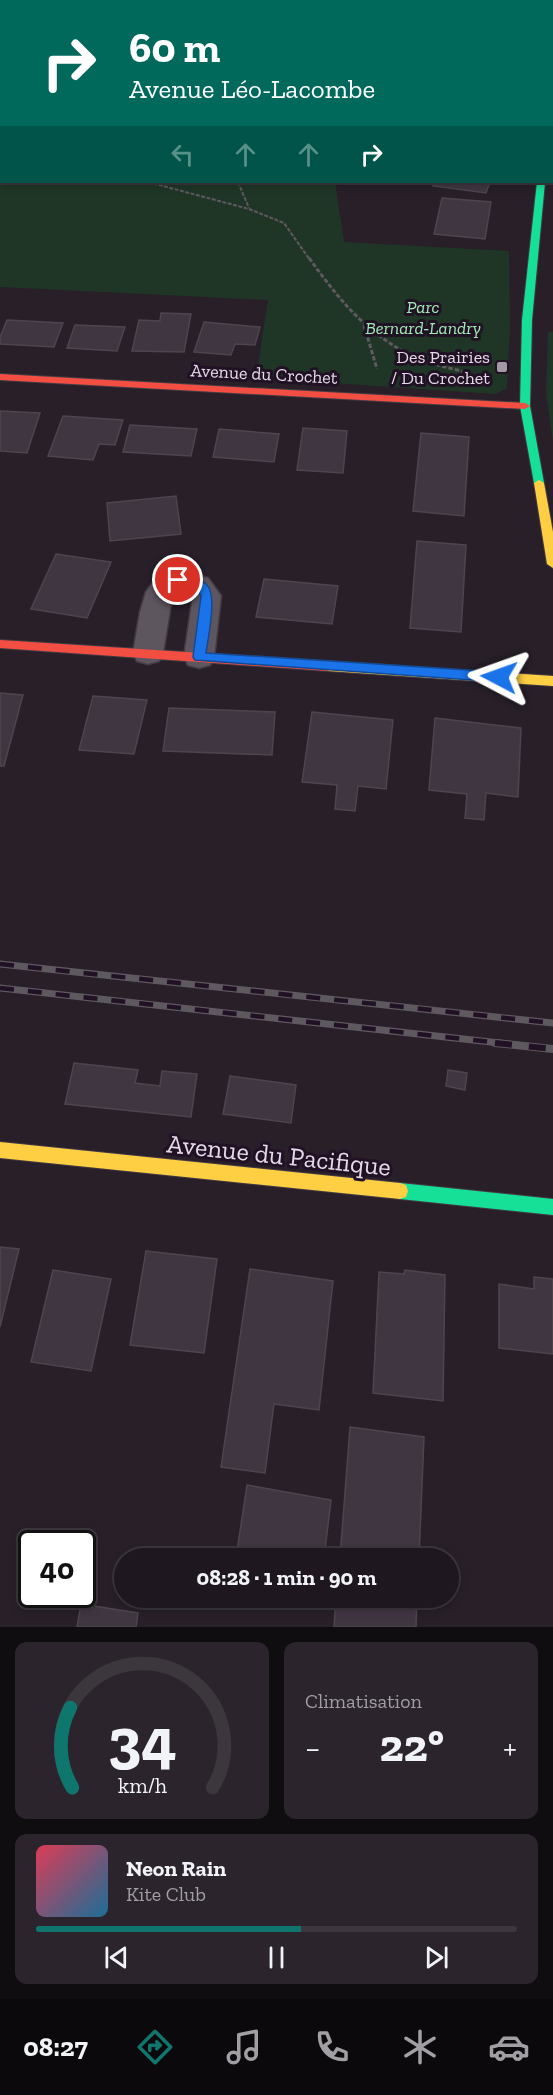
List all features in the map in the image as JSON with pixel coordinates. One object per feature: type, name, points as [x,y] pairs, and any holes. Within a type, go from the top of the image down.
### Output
[{"type":"street","points":[[541,183],[527,320],[525,406],[553,564]]},
{"type":"street","name":"Avenue du Crochet","points":[[0,377],[525,406]]},
{"type":"street","points":[[148,653],[159,593],[169,583],[178,580],[193,582],[203,587],[207,596],[199,657]]},
{"type":"street","points":[[0,644],[553,681]]},
{"type":"street","name":"Avenue du Pacifique","points":[[0,1150],[553,1207]]},
{"type":"path","points":[[152,183],[249,209],[284,223],[340,301],[364,325],[409,355],[446,368],[469,373]]},
{"type":"path","points":[[238,183],[249,209]]},
{"type":"path","points":[[364,325],[386,399]]},
{"type":"green space","name":"Parc Bernard-Landry","points":[[0,183],[335,183],[344,242],[509,251],[510,328],[507,388],[496,394],[256,378],[268,300],[0,287]]},
{"type":"green space","points":[[548,332],[553,332],[553,442],[546,394]]},
{"type":"building","points":[[434,183],[490,183],[486,193],[433,186]]},
{"type":"building","points":[[442,198],[491,202],[485,239],[434,234]]},
{"type":"building","points":[[161,313],[191,314],[184,352],[132,351],[139,320],[160,321]]},
{"type":"building","points":[[7,320],[63,323],[54,347],[0,344],[0,337]]},
{"type":"building","points":[[204,322],[260,327],[255,345],[235,344],[231,355],[194,352]]},
{"type":"building","points":[[75,325],[125,327],[117,351],[67,348]]},
{"type":"building","points":[[0,411],[40,413],[27,453],[0,451]]},
{"type":"building","points":[[63,416],[123,420],[115,445],[99,444],[93,460],[48,456]]},
{"type":"building","points":[[130,425],[197,429],[191,456],[123,452]]},
{"type":"building","points":[[303,428],[347,431],[343,473],[297,470]]},
{"type":"building","points":[[219,429],[279,434],[274,462],[213,457]]},
{"type":"building","points":[[421,433],[469,437],[464,516],[413,511]]},
{"type":"building","points":[[176,496],[181,534],[110,541],[107,503]]},
{"type":"building","points":[[417,541],[466,545],[461,632],[410,628]]},
{"type":"building","points":[[56,554],[111,562],[87,618],[31,609]]},
{"type":"building","points":[[264,579],[338,586],[332,624],[256,617]]},
{"type":"building","points":[[0,693],[23,695],[4,766],[0,766]]},
{"type":"building","points":[[93,696],[147,700],[134,754],[79,750]]},
{"type":"building","points":[[169,708],[275,712],[272,755],[163,751]]},
{"type":"building","points":[[312,712],[393,720],[386,789],[358,786],[355,811],[335,809],[337,785],[302,782]]},
{"type":"building","points":[[435,718],[521,728],[518,797],[486,793],[484,820],[465,818],[467,794],[429,790]]},
{"type":"building","points":[[74,1063],[138,1070],[135,1083],[160,1086],[162,1071],[197,1074],[191,1117],[65,1104]]},
{"type":"building","points":[[448,1070],[467,1073],[465,1090],[446,1086]]},
{"type":"building","points":[[230,1076],[296,1085],[291,1123],[223,1114]]},
{"type":"building","points":[[0,1247],[19,1249],[0,1327]]},
{"type":"building","points":[[146,1251],[217,1259],[204,1353],[130,1345]]},
{"type":"building","points":[[250,1269],[333,1281],[319,1410],[274,1404],[265,1473],[221,1467]]},
{"type":"building","points":[[53,1270],[111,1279],[91,1371],[31,1362]]},
{"type":"building","points":[[405,1270],[445,1275],[443,1401],[373,1393],[379,1272],[404,1274]]},
{"type":"building","points":[[534,1277],[553,1279],[553,1354],[499,1348],[499,1284],[534,1289]]},
{"type":"building","points":[[350,1427],[424,1437],[419,1548],[341,1548]]},
{"type":"building","points":[[247,1485],[331,1500],[325,1548],[238,1548]]},
{"type":"building","points":[[96,1606],[138,1613],[136,1627],[77,1627],[80,1608]]},
{"type":"building","points":[[335,1608],[417,1608],[416,1627],[334,1627]]},
{"type":"railway","points":[[0,964],[553,1023]]},
{"type":"railway","points":[[0,988],[509,1044]]},
{"type":"railway","points":[[495,1043],[553,1049]]},
{"type":"traffic: fast","points":[[539,483],[525,406],[527,320],[541,183]]},
{"type":"traffic: fast","points":[[400,1191],[553,1207]]},
{"type":"traffic: slow","points":[[539,483],[553,564]]},
{"type":"traffic: slow","points":[[328,666],[553,681]]},
{"type":"traffic: slow","points":[[0,1150],[400,1191]]},
{"type":"traffic: jam","points":[[0,377],[525,406]]},
{"type":"traffic: jam","points":[[0,644],[328,666]]},
{"type":"place","name":"Des Prairies / Du Crochet","points":[[502,367]]},
{"type":"route","points":[[178,580],[193,582],[203,587],[207,596],[199,657],[499,677]]}]
